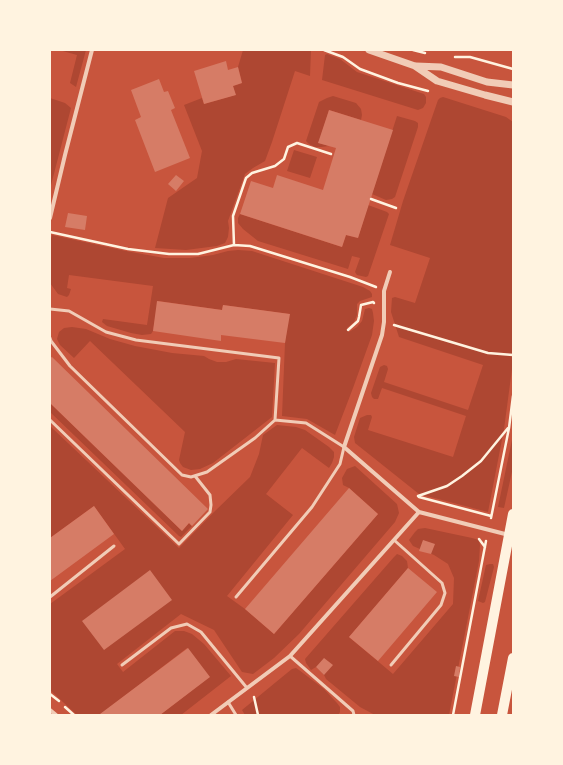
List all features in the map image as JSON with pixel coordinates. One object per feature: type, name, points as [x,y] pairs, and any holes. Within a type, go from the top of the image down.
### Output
[{"type":"main road","points":[[475,715],[511,535],[513,514]]},
{"type":"main road","points":[[502,715],[513,658]]},
{"type":"street","points":[[50,218],[92,50]]},
{"type":"street","points":[[369,50],[415,66],[437,81],[513,102]]},
{"type":"street","points":[[415,66],[441,67],[487,82],[513,85]]},
{"type":"street","points":[[390,272],[384,291],[384,322],[382,335],[344,447],[419,512],[511,535]]},
{"type":"street","points":[[211,715],[290,656],[419,512]]},
{"type":"street","points":[[50,710],[56,715]]},
{"type":"lane","points":[[50,309],[69,311],[106,332],[136,340],[279,358],[276,420]]},
{"type":"lane","points":[[50,338],[51,342],[70,366],[182,475],[191,477],[207,472],[255,438],[276,420],[306,423],[344,447],[340,464],[312,507],[236,597]]},
{"type":"lane","points":[[50,420],[179,544],[210,512],[212,505],[210,495],[195,476]]},
{"type":"lane","points":[[391,665],[441,605],[445,593],[442,582],[394,540]]},
{"type":"lane","points":[[50,597],[114,546]]},
{"type":"lane","points":[[122,665],[171,628],[186,624],[201,632],[247,688]]},
{"type":"lane","points":[[290,656],[353,711],[354,715]]},
{"type":"lane","points":[[228,702],[236,715]]},
{"type":"path","points":[[324,50],[343,56],[360,69],[398,83],[434,92]]},
{"type":"path","points":[[413,50],[428,54]]},
{"type":"path","points":[[450,58],[470,57],[513,69]]},
{"type":"path","points":[[234,245],[233,216],[246,178],[252,173],[275,166],[284,159],[288,147],[297,143],[331,154]]},
{"type":"path","points":[[371,199],[396,208]]},
{"type":"path","points":[[50,232],[128,249],[169,254],[198,254],[234,245],[250,246],[374,286],[384,291]]},
{"type":"path","points":[[374,286],[375,292]]},
{"type":"path","points":[[375,298],[376,309]]},
{"type":"path","points":[[348,330],[358,321],[361,305],[373,302],[384,306]]},
{"type":"path","points":[[384,322],[488,353],[513,355]]},
{"type":"path","points":[[453,715],[509,428],[513,396]]},
{"type":"path","points":[[491,516],[417,496],[447,486],[462,476],[481,461],[509,428]]},
{"type":"path","points":[[254,697],[258,715]]},
{"type":"shaded area","points":[[59,50],[86,50],[76,87],[70,83],[77,55]]},
{"type":"shaded area","points":[[243,50],[311,50],[310,76],[295,71],[265,161],[245,174],[228,221],[228,237],[225,243],[217,246],[186,250],[155,248],[168,198],[197,178],[202,151],[184,105],[202,98],[204,104],[235,95],[233,86],[242,83],[238,67]]},
{"type":"shaded area","points":[[327,54],[340,59],[357,72],[424,94],[426,97],[426,103],[423,108],[418,110],[322,80],[325,55]]},
{"type":"shaded area","points":[[333,96],[356,103],[361,109],[361,120],[329,110],[319,143],[329,146],[315,147],[306,141],[319,102]]},
{"type":"shaded area","points":[[443,97],[506,117],[513,122],[512,369],[504,429],[488,512],[419,494],[355,443],[354,437],[360,418],[371,415],[372,417],[368,430],[453,457],[466,416],[382,388],[378,399],[374,399],[371,393],[380,367],[384,365],[387,366],[388,369],[384,382],[468,410],[483,365],[399,337],[391,312],[392,298],[395,297],[415,303],[430,258],[390,245],[403,201],[438,100]]},
{"type":"shaded area","points":[[50,98],[65,103],[71,108],[50,189]]},
{"type":"shaded area","points":[[397,116],[415,121],[418,123],[418,127],[395,197],[386,200],[372,194]]},
{"type":"shaded area","points":[[294,150],[317,157],[310,178],[287,171]]},
{"type":"shaded area","points":[[368,205],[389,214],[368,276],[366,277],[357,275],[355,272],[360,258],[352,256],[348,269],[258,241],[238,223],[240,214],[342,247],[346,235],[358,238]]},
{"type":"shaded area","points":[[52,235],[164,258],[190,258],[238,250],[252,251],[363,287],[370,291],[372,297],[360,301],[357,304],[357,315],[354,322],[347,328],[349,332],[357,327],[362,321],[365,309],[372,309],[374,321],[372,335],[335,435],[307,419],[282,416],[285,343],[289,314],[223,305],[222,310],[158,301],[153,331],[151,334],[142,335],[131,333],[107,326],[102,322],[103,319],[147,325],[153,286],[69,275],[67,288],[71,289],[69,295],[67,297],[58,294],[50,283],[50,242]]},
{"type":"shaded area","points":[[72,327],[86,329],[110,339],[135,346],[172,353],[204,356],[217,362],[226,362],[236,359],[275,363],[272,417],[213,463],[200,469],[191,470],[183,467],[179,460],[185,432],[90,341],[74,358],[60,345],[57,339],[59,332],[64,328]]},
{"type":"shaded area","points":[[50,403],[182,531],[189,523],[192,526],[181,537],[179,536],[50,412]]},
{"type":"shaded area","points":[[277,425],[296,427],[305,430],[329,447],[334,452],[334,457],[329,468],[302,448],[266,494],[293,515],[227,596],[245,609],[274,634],[378,514],[349,488],[343,485],[342,478],[347,469],[355,466],[397,504],[399,513],[395,522],[299,634],[274,658],[253,674],[242,672],[214,630],[181,614],[117,664],[123,672],[175,631],[184,631],[192,634],[204,644],[231,676],[181,715],[160,715],[209,677],[187,648],[101,715],[77,715],[50,690],[50,604],[125,549],[94,506],[50,538],[50,426],[179,548],[250,477],[259,454],[263,435]]},
{"type":"shaded area","points":[[513,435],[513,467],[504,508],[498,507]]},
{"type":"shaded area","points":[[425,528],[479,540],[480,545],[479,561],[449,715],[375,715],[360,707],[326,679],[316,667],[311,670],[305,659],[397,554],[402,556],[407,561],[408,568],[349,637],[393,674],[453,604],[454,578],[448,564],[434,555],[413,546],[409,540],[418,529]]},
{"type":"shaded area","points":[[493,564],[494,567],[485,602],[483,603],[478,601],[486,565]]},
{"type":"shaded area","points":[[296,668],[324,689],[337,703],[340,707],[340,712],[338,715],[245,715],[242,710],[292,669]]},
{"type":"building","points":[[226,61],[228,70],[238,67],[242,83],[233,86],[236,95],[204,104],[194,71]]},
{"type":"building","points":[[159,79],[164,92],[168,91],[175,108],[171,110],[190,158],[155,172],[135,120],[141,117],[131,90]]},
{"type":"building","points":[[329,110],[393,130],[358,238],[346,235],[342,247],[240,214],[251,181],[273,188],[277,175],[323,190],[336,148],[318,143]]},
{"type":"building","points":[[176,175],[184,181],[176,191],[168,184]]},
{"type":"building","points":[[68,213],[87,216],[85,230],[65,227]]},
{"type":"building","points":[[157,301],[222,310],[223,305],[290,314],[285,343],[221,335],[221,341],[153,331]]},
{"type":"building","points":[[52,357],[208,509],[192,526],[189,523],[182,531],[50,403],[50,358]]},
{"type":"building","points":[[349,488],[378,514],[274,634],[245,609]]},
{"type":"building","points":[[94,506],[114,534],[50,581],[50,538]]},
{"type":"building","points":[[423,540],[435,544],[431,554],[419,551]]},
{"type":"building","points":[[408,568],[437,592],[378,661],[349,637]]},
{"type":"building","points":[[150,570],[172,600],[104,650],[82,621]]},
{"type":"building","points":[[188,648],[210,677],[160,715],[100,714]]},
{"type":"building","points":[[324,658],[333,665],[324,675],[316,667]]},
{"type":"building","points":[[456,666],[460,667],[459,677],[454,676]]}]
